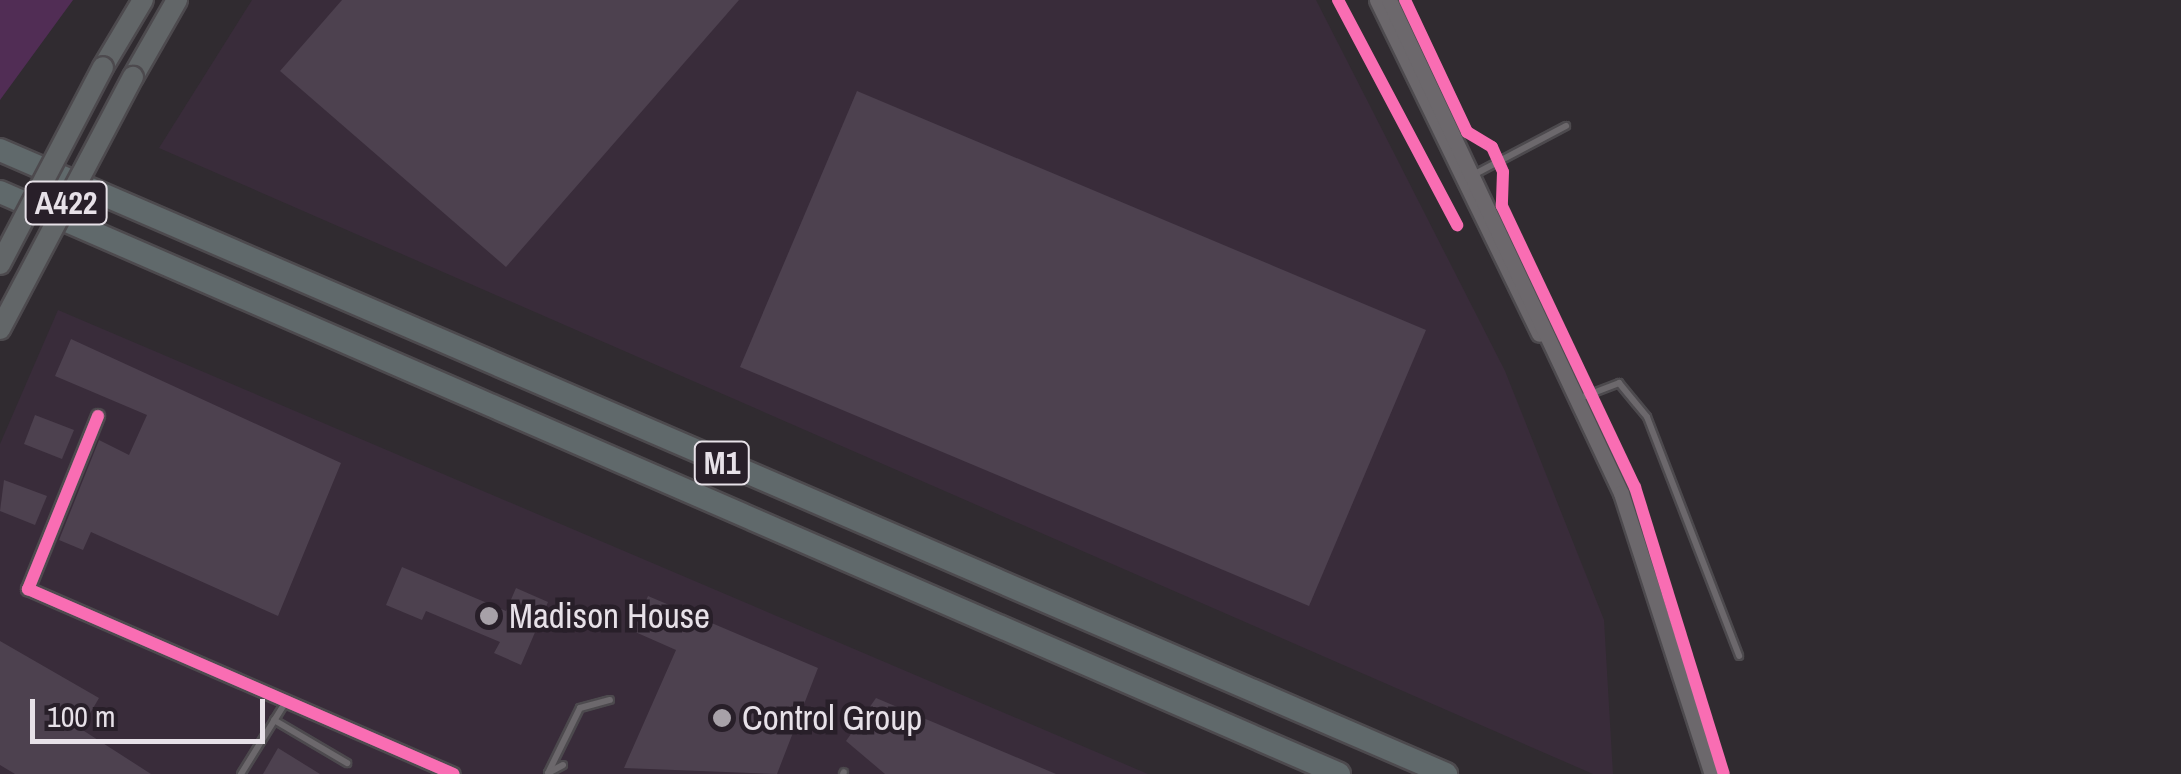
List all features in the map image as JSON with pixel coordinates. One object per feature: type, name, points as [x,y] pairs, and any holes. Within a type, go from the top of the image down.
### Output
[{"type":"highway","name":"M1","points":[[0,150],[1446,774]]},
{"type":"highway","name":"M1","points":[[0,192],[1340,774]]},
{"type":"main road","name":"A422","points":[[0,264],[102,67],[143,0]]},
{"type":"main road","name":"A422","points":[[0,330],[132,76],[177,0]]},
{"type":"street","points":[[1377,0],[1580,398],[1621,493],[1712,774]]},
{"type":"street","points":[[1389,0],[1621,493]]},
{"type":"street","points":[[98,416],[28,588],[435,770],[454,774]]},
{"type":"lane","points":[[1470,176],[1566,126]]},
{"type":"lane","points":[[1580,398],[1620,383],[1648,416],[1739,656]]},
{"type":"lane","points":[[548,772],[580,708],[610,700]]},
{"type":"lane","points":[[241,774],[285,702]]},
{"type":"lane","points":[[274,720],[347,763]]},
{"type":"lane","points":[[548,772],[563,766]]},
{"type":"shaded area","points":[[0,0],[73,0],[0,100]]},
{"type":"shaded area","points":[[252,0],[1316,0],[1505,371],[1604,620],[1613,774],[1593,774],[159,148]]},
{"type":"shaded area","points":[[58,310],[1148,774],[0,774],[0,444]]},
{"type":"building","points":[[342,0],[739,0],[506,267],[280,71]]},
{"type":"building","points":[[857,91],[1426,330],[1309,606],[740,367]]},
{"type":"building","points":[[71,339],[341,463],[278,616],[91,532],[83,550],[59,540],[99,440],[129,455],[147,415],[55,376]]},
{"type":"building","points":[[35,415],[74,430],[62,459],[24,444]]},
{"type":"building","points":[[4,480],[47,496],[35,525],[0,511]]},
{"type":"building","name":"Madison House","points":[[402,567],[506,611],[516,588],[548,602],[521,665],[494,653],[500,642],[426,611],[422,620],[386,605]]},
{"type":"building","name":"Control Group","points":[[648,596],[818,668],[777,774],[624,768],[676,650],[633,631]]},
{"type":"building","points":[[0,641],[99,698],[81,729],[151,774],[15,774],[0,765]]},
{"type":"building","points":[[876,698],[1056,774],[885,774],[846,741]]},
{"type":"building","points":[[278,748],[320,774],[263,774]]},
{"type":"cycle path","points":[[1338,0],[1457,225]]},
{"type":"cycle path","points":[[1405,0],[1467,132],[1492,147],[1503,172],[1502,206],[1635,487],[1724,774]]},
{"type":"cycle path","points":[[98,416],[28,589],[454,774]]},
{"type":"place","name":"Madison House","points":[[489,616]]},
{"type":"place","name":"Control Group","points":[[722,718]]}]
